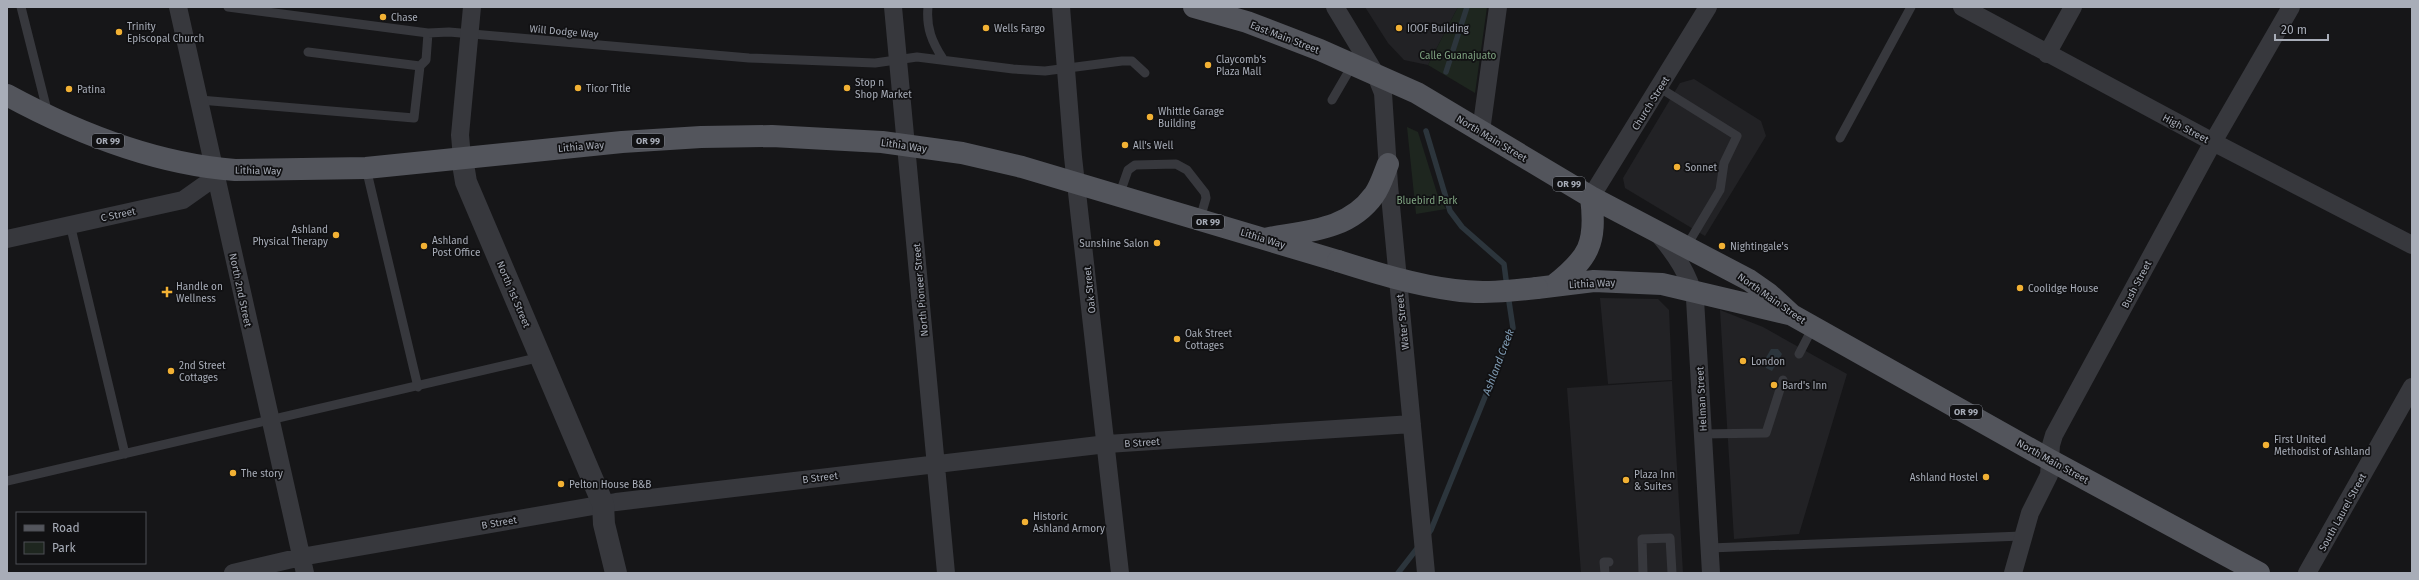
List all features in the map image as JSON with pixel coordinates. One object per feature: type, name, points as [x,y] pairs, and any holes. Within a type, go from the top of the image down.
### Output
[{"type":"main road","name":"East Main Street","points":[[1194,7],[1247,22],[1358,58],[1375,73]]},
{"type":"main road","name":"North Main Street","points":[[1375,73],[1417,93],[1591,197],[1748,280],[1769,294],[1792,315],[2050,460],[2259,573]]},
{"type":"main road","name":"Lithia Way","points":[[7,96],[49,118],[124,147],[215,168],[272,170],[366,168],[622,142],[701,137],[812,137],[906,146],[962,153],[1077,183],[1390,277],[1455,290],[1489,292],[1594,281],[1631,281],[1692,289],[1792,315]]},
{"type":"main road","points":[[1266,239],[1326,228],[1344,222],[1362,210],[1375,194],[1388,164]]},
{"type":"main road","points":[[1545,287],[1576,268],[1588,251],[1593,213],[1591,197]]},
{"type":"street","name":"North 2nd Street","points":[[178,7],[303,565]]},
{"type":"street","name":"North 1st Street","points":[[472,7],[460,135],[466,182],[603,504],[604,524],[616,573]]},
{"type":"street","name":"North Pioneer Street","points":[[893,7],[946,573]]},
{"type":"street","name":"Oak Street","points":[[1060,7],[1077,183],[1107,444],[1120,573]]},
{"type":"street","points":[[1335,7],[1358,58]]},
{"type":"street","points":[[1481,131],[1498,7]]},
{"type":"street","name":"Church Street","points":[[1591,197],[1660,88],[1708,7]]},
{"type":"street","name":"High Street","points":[[1962,7],[2213,142],[2412,245]]},
{"type":"street","points":[[2047,54],[2073,7]]},
{"type":"street","name":"Bush Street","points":[[2013,573],[2022,536],[2049,475],[2051,445],[2054,435],[2213,142],[2291,7]]},
{"type":"street","name":"Water Street","points":[[1375,73],[1383,93],[1385,106],[1388,164],[1426,573]]},
{"type":"street","name":"C Street","points":[[7,239],[184,200],[207,183],[215,168]]},
{"type":"street","name":"Helman Street","points":[[1659,234],[1680,260],[1695,299],[1712,573]]},
{"type":"street","name":"South Laurel Street","points":[[2307,573],[2412,388]]},
{"type":"street","name":"B Street","points":[[233,573],[303,565],[603,504],[935,463],[1107,444],[1412,424]]},
{"type":"lane","points":[[21,7],[49,118]]},
{"type":"lane","name":"Will Dodge Way","points":[[228,7],[428,33],[449,32],[469,35],[749,58],[875,63],[917,57],[943,59],[1013,69],[1045,71],[1122,60],[1132,61],[1145,74]]},
{"type":"lane","points":[[928,7],[927,20],[930,35],[943,59]]},
{"type":"lane","points":[[1840,138],[1911,7]]},
{"type":"lane","points":[[200,100],[414,118],[420,66],[426,60],[428,33]]},
{"type":"lane","points":[[308,52],[420,66]]},
{"type":"lane","points":[[1332,100],[1358,58]]},
{"type":"lane","points":[[1660,88],[1737,136],[1724,163],[1720,190],[1686,248]]},
{"type":"lane","points":[[1119,196],[1128,170],[1135,165],[1176,164],[1187,170],[1205,193],[1206,198],[1200,219]]},
{"type":"lane","points":[[366,168],[418,387]]},
{"type":"lane","points":[[70,224],[125,454]]},
{"type":"lane","points":[[1799,354],[1814,327]]},
{"type":"lane","points":[[7,481],[418,387],[541,357]]},
{"type":"lane","points":[[1703,434],[1766,433],[1783,380]]},
{"type":"lane","points":[[1710,548],[2022,536]]},
{"type":"lane","points":[[1643,573],[1640,560],[1642,539],[1670,538],[1672,573]]},
{"type":"lane","points":[[1605,573],[1604,562],[1609,562]]},
{"type":"shaded area","points":[[1365,7],[1458,7],[1428,65],[1404,60],[1388,43]]},
{"type":"shaded area","points":[[1694,79],[1761,121],[1766,136],[1705,236],[1625,188],[1623,178],[1680,83]]},
{"type":"shaded area","points":[[1600,298],[1658,299],[1669,310],[1672,380],[1608,384]]},
{"type":"shaded area","points":[[1720,310],[1763,327],[1847,374],[1799,534],[1734,539]]},
{"type":"shaded area","points":[[1771,349],[1778,349],[1782,354],[1772,371],[1766,368],[1764,361]]},
{"type":"shaded area","name":"Plaza Inn & Suites","points":[[1672,381],[1683,573],[1581,573],[1567,388]]},
{"type":"green space","name":"Calle Guanajuato","points":[[1458,7],[1487,7],[1475,93],[1428,65]]},
{"type":"green space","name":"Bluebird Park","points":[[1407,127],[1418,132],[1437,193],[1446,209],[1416,214]]},
{"type":"waterway","name":"Ashland Creek","points":[[1446,72],[1467,7]]},
{"type":"waterway","name":"Ashland Creek","points":[[1426,131],[1450,211],[1462,227],[1504,264],[1507,287]]},
{"type":"waterway","name":"Ashland Creek","points":[[1426,537],[1431,530],[1513,328],[1508,295]]},
{"type":"waterway","name":"Ashland Creek","points":[[1398,573],[1419,546]]},
{"type":"place","name":"Chase","points":[[383,17]]},
{"type":"place","name":"Wells Fargo","points":[[986,28]]},
{"type":"place","name":"IOOF Building","points":[[1399,28]]},
{"type":"place","name":"Trinity Episcopal Church","points":[[119,32]]},
{"type":"place","name":"Claycomb's Plaza Mall","points":[[1208,65]]},
{"type":"place","name":"Ticor Title","points":[[578,88]]},
{"type":"place","name":"Stop n Shop Market","points":[[847,88]]},
{"type":"place","name":"Patina","points":[[69,89]]},
{"type":"place","name":"Whittle Garage Building","points":[[1150,117]]},
{"type":"place","name":"All's Well","points":[[1125,145]]},
{"type":"place","name":"Sonnet","points":[[1677,167]]},
{"type":"place","name":"Ashland Physical Therapy","points":[[336,235]]},
{"type":"place","name":"Sunshine Salon","points":[[1157,243]]},
{"type":"place","name":"Ashland Post Office","points":[[424,246]]},
{"type":"place","name":"Nightingale's","points":[[1722,246]]},
{"type":"place","name":"Coolidge House","points":[[2020,288]]},
{"type":"place","name":"Handle on Wellness","points":[[167,292]]},
{"type":"place","name":"Oak Street Cottages","points":[[1177,339]]},
{"type":"place","name":"London","points":[[1743,361]]},
{"type":"place","name":"2nd Street Cottages","points":[[171,371]]},
{"type":"place","name":"Bard's Inn","points":[[1774,385]]},
{"type":"place","name":"First United Methodist of Ashland","points":[[2266,445]]},
{"type":"place","name":"The story","points":[[233,473]]},
{"type":"place","name":"Ashland Hostel","points":[[1986,477]]},
{"type":"place","name":"Plaza Inn & Suites","points":[[1626,480]]},
{"type":"place","name":"Pelton House B&B","points":[[561,484]]},
{"type":"place","name":"Historic Ashland Armory","points":[[1025,522]]}]
